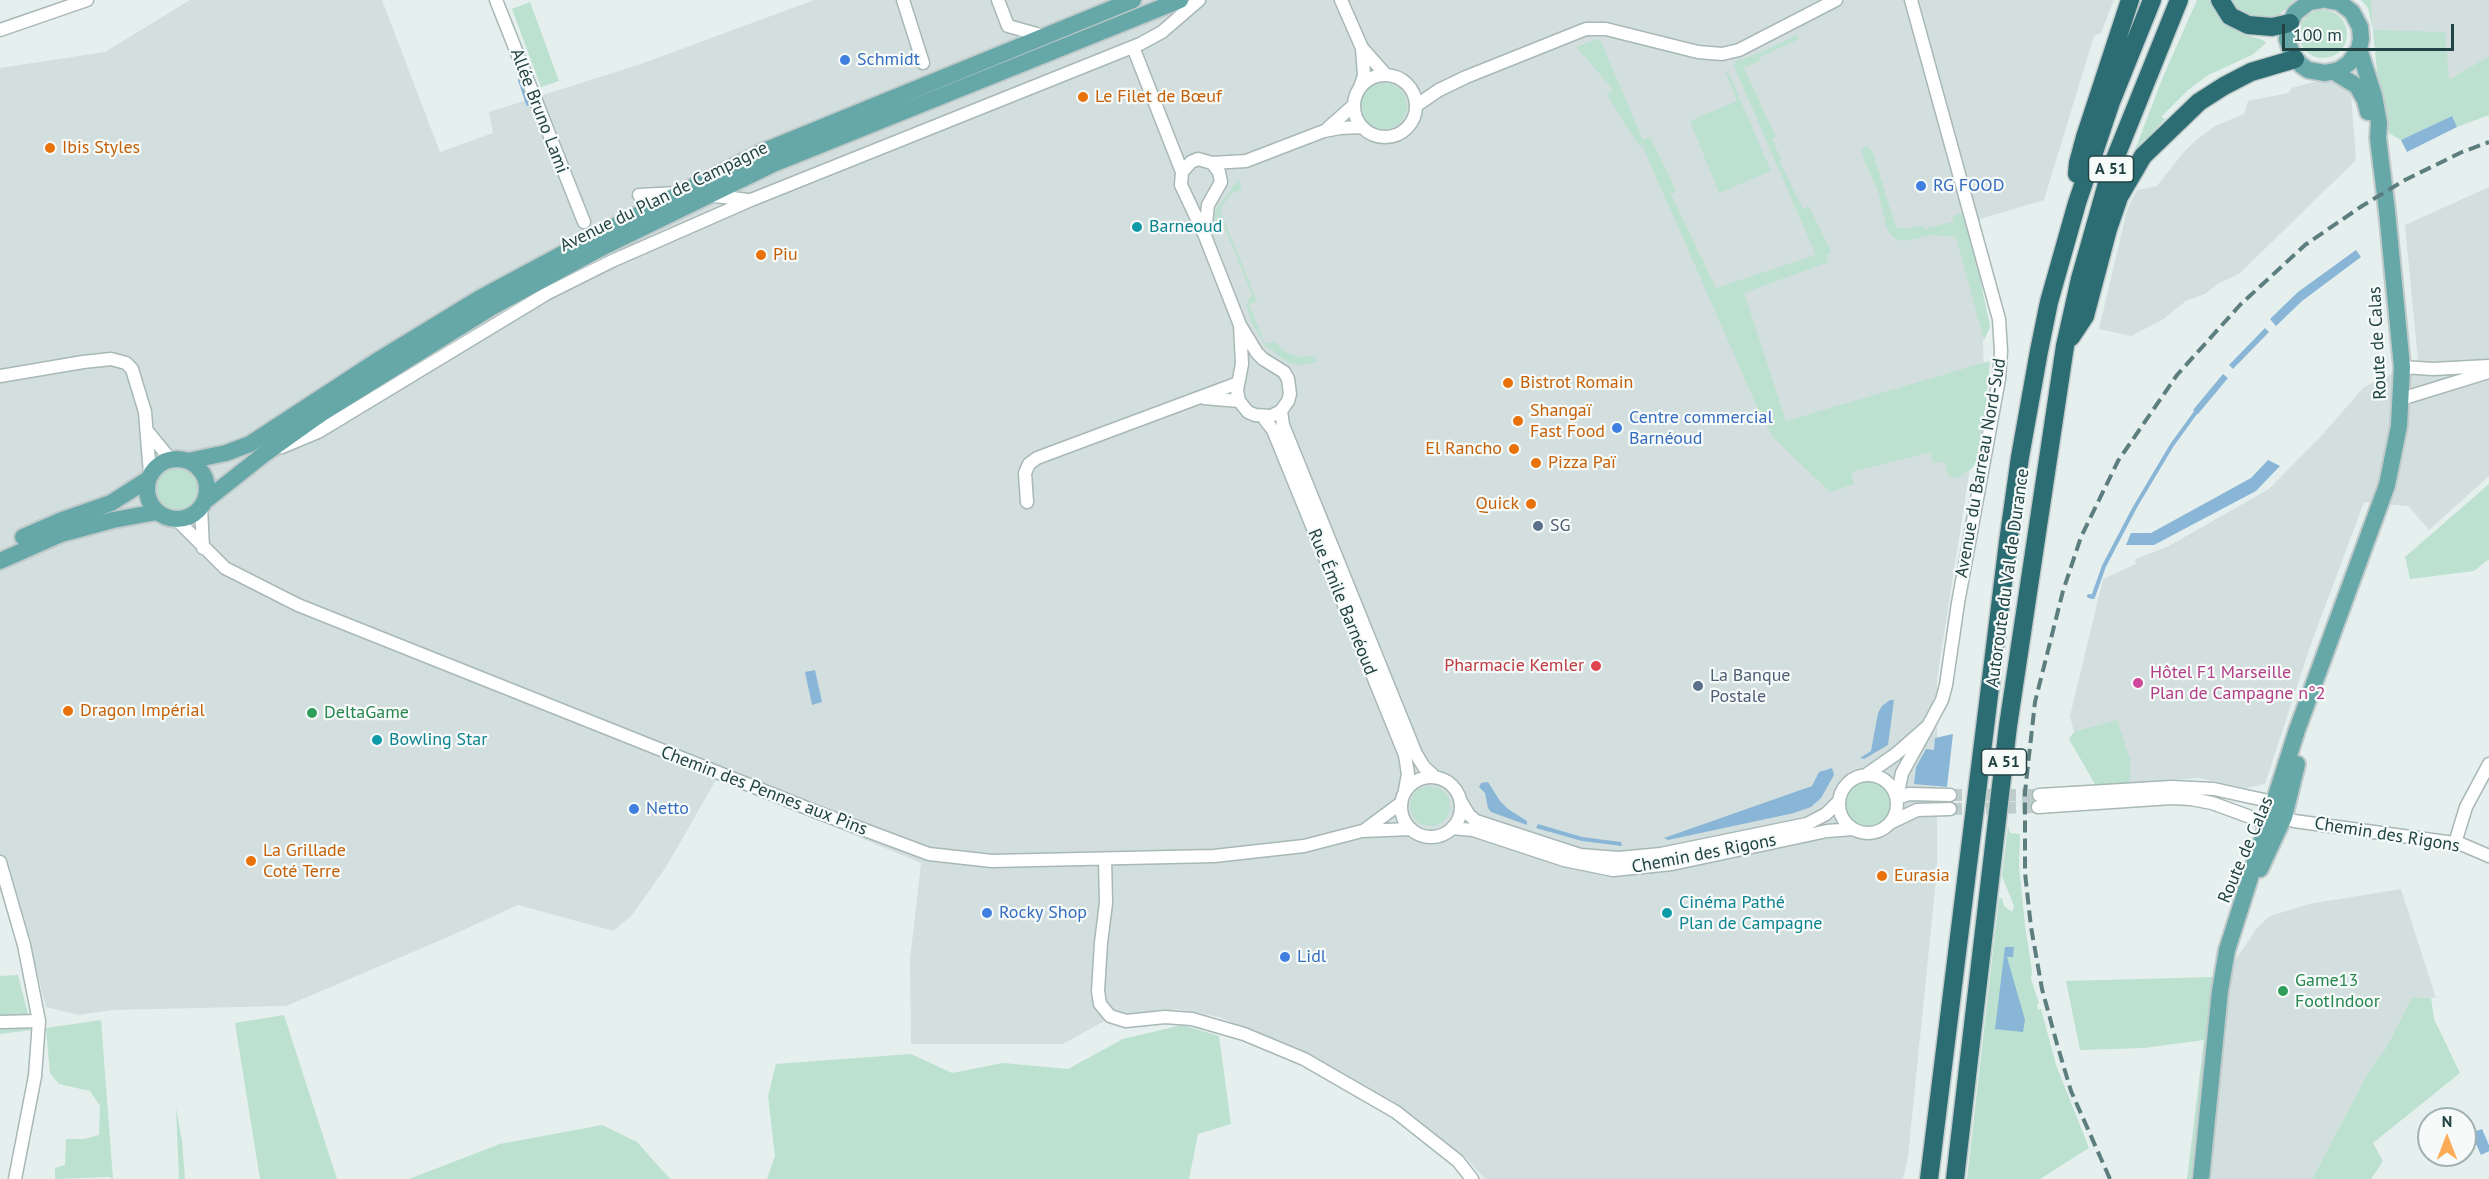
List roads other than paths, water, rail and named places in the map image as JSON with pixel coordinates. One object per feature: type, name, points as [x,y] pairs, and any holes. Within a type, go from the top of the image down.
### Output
[{"type":"highway","points":[[2077,203],[2078,163],[2130,0]]},
{"type":"highway","name":"Autoroute du Val de Durance","points":[[1929,1179],[1978,774],[2020,457],[2049,302],[2077,203],[2111,102],[2152,0]]},
{"type":"highway","name":"Autoroute du Val de Durance","points":[[1955,1179],[2009,716],[2065,346],[2080,279],[2112,166],[2179,0]]},
{"type":"highway","points":[[2220,0],[2230,16],[2248,25],[2272,27],[2290,23]]},
{"type":"highway","points":[[2065,346],[2085,316],[2114,212],[2127,181],[2143,156],[2199,102],[2217,90],[2251,72],[2295,59]]},
{"type":"main road","name":"Avenue du Plan de Campagne","points":[[188,461],[226,453],[250,444],[480,298],[537,266],[764,151],[1133,0]]},
{"type":"main road","name":"Avenue du Plan de Campagne","points":[[203,504],[322,413],[492,307],[604,246],[773,164],[1180,0]]},
{"type":"main road","points":[[2321,0],[2304,3],[2290,23],[2287,39],[2295,59],[2308,70],[2334,72],[2349,63],[2359,50]]},
{"type":"main road","name":"Route de Calas","points":[[2201,1179],[2220,991],[2233,930],[2273,802],[2387,485],[2394,457],[2401,399],[2402,367],[2378,138],[2379,123],[2374,96],[2359,50],[2361,33],[2358,22],[2348,8],[2334,1]]},
{"type":"main road","name":"Route de Calas","points":[[2334,72],[2357,86],[2365,100],[2378,138]]},
{"type":"main road","points":[[0,548],[62,520],[111,503],[149,477],[163,462],[171,459],[188,461],[196,466],[206,482],[203,504],[195,514],[177,520],[167,519],[157,512],[148,500],[149,477]]},
{"type":"main road","points":[[0,561],[61,534],[113,520],[157,512]]},
{"type":"main road","name":"Route de Calas","points":[[2233,930],[2284,817],[2317,678]]},
{"type":"street","points":[[0,30],[87,0]]},
{"type":"street","name":"Allée Bruno Lami","points":[[496,0],[584,222]]},
{"type":"street","points":[[903,0],[923,63]]},
{"type":"street","points":[[998,0],[1008,26],[1044,36]]},
{"type":"street","points":[[263,456],[318,432],[546,294],[612,261],[751,200],[1133,47],[1162,32],[1199,0]]},
{"type":"street","points":[[1341,0],[1362,48],[1364,75],[1354,105],[1362,127],[1379,137],[1392,137],[1400,134],[1413,122],[1417,105],[1412,89],[1405,82],[1386,75],[1376,76],[1360,88]]},
{"type":"street","points":[[1347,0],[1349,14]]},
{"type":"street","points":[[1412,89],[1435,88],[1451,84],[1586,29],[1596,28],[1711,54],[1739,50],[1836,0]]},
{"type":"street","name":"Avenue du Barreau Nord-Sud","points":[[1902,0],[1919,36]]},
{"type":"street","name":"Avenue du Barreau Nord-Sud","points":[[1897,798],[1902,773],[1942,700],[1946,685],[1958,603],[1996,395],[2001,351],[1999,319],[1977,234],[1919,36],[1911,0]]},
{"type":"street","points":[[1133,47],[1182,172]]},
{"type":"street","points":[[1362,48],[1386,75]]},
{"type":"street","points":[[1417,105],[1451,84]]},
{"type":"street","points":[[1324,131],[1354,105]]},
{"type":"street","points":[[1263,417],[1281,411],[1288,401],[1290,387],[1284,372],[1257,353],[1240,325],[1205,236],[1183,191],[1180,178],[1182,172],[1185,166],[1198,159],[1212,163],[1246,161],[1324,131],[1362,127]]},
{"type":"street","points":[[1221,182],[1246,161]]},
{"type":"street","points":[[1205,236],[1205,220],[1211,197],[1221,182],[1219,172],[1212,163]]},
{"type":"street","points":[[1183,191],[1194,199],[1211,197]]},
{"type":"street","points":[[639,195],[682,193]]},
{"type":"street","points":[[707,195],[751,200]]},
{"type":"street","points":[[1200,397],[1239,401],[1240,325]]},
{"type":"street","points":[[0,376],[83,362],[111,360],[126,363],[132,369],[148,432],[149,477]]},
{"type":"street","points":[[1027,502],[1025,473],[1029,464],[1037,458],[1200,397],[1240,379],[1254,365],[1270,364]]},
{"type":"street","points":[[2402,367],[2433,369],[2489,366]]},
{"type":"street","points":[[2401,399],[2489,372]]},
{"type":"street","name":"Rue Émile Barnéoud","points":[[1239,401],[1248,411],[1263,417],[1273,430],[1406,755],[1408,774],[1406,790]]},
{"type":"street","name":"Rue Émile Barnéoud","points":[[1281,411],[1287,435],[1416,754],[1424,767],[1435,777]]},
{"type":"street","points":[[148,432],[171,459]]},
{"type":"street","points":[[203,504],[203,548]]},
{"type":"street","name":"Chemin des Pennes aux Pins","points":[[177,520],[225,568],[298,605],[929,854],[982,861],[1105,859],[1258,852],[1327,841],[1362,831],[1411,829]]},
{"type":"street","name":"Avenue du Barreau Nord-Sud","points":[[1866,775],[1896,754],[1928,726]]},
{"type":"street","points":[[2455,843],[2466,807],[2488,764]]},
{"type":"street","points":[[1892,822],[1896,814],[1897,798],[1889,783],[1882,778],[1866,775],[1850,782],[1841,794],[1839,801],[1842,817],[1853,829],[1861,833],[1877,833],[1892,822],[1917,810],[1950,809]]},
{"type":"street","points":[[1435,777],[1453,786],[1460,800],[1458,820],[1452,828],[1441,834],[1430,836],[1411,829],[1405,822],[1401,803],[1406,790],[1419,779],[1435,777]]},
{"type":"street","points":[[2190,787],[2214,789],[2273,802],[2284,817],[2267,823],[2212,803],[2191,799],[2038,801],[2190,787]]},
{"type":"street","points":[[1897,798],[1909,794],[1950,795]]},
{"type":"street","name":"Chemin des Rigons","points":[[1460,800],[1469,815],[1476,821],[1580,855],[1619,858],[1660,854],[1807,824],[1826,814],[1839,801]]},
{"type":"street","name":"Chemin des Pennes aux Pins","points":[[1362,831],[1401,803]]},
{"type":"street","name":"Chemin des Rigons","points":[[2284,817],[2294,821],[2455,843],[2489,856]]},
{"type":"street","name":"Chemin des Rigons","points":[[1452,828],[1473,830],[1564,860],[1613,870],[1646,868],[1827,831],[1853,829]]},
{"type":"street","points":[[1105,859],[1106,912],[1101,943],[1098,991],[1100,1004],[1110,1016],[1126,1021],[1165,1017],[1192,1019],[1244,1034],[1304,1059],[1396,1112],[1458,1161],[1472,1179]]},
{"type":"street","points":[[0,862],[24,945],[39,1021],[35,1076],[15,1179]]},
{"type":"street","points":[[0,1023],[39,1021]]},
{"type":"water","points":[[2452,116],[2457,127],[2407,152],[2401,140]]},
{"type":"water","points":[[2356,250],[2361,257],[2302,301],[2276,326],[2270,319],[2298,292]]},
{"type":"water","points":[[2265,328],[2269,332],[2233,369],[2229,365]]},
{"type":"water","points":[[2223,374],[2228,378],[2198,414],[2193,410]]},
{"type":"water","points":[[2268,460],[2280,466],[2256,491],[2154,545],[2126,545],[2131,533],[2151,533],[2251,478]]},
{"type":"water","points":[[815,670],[822,702],[812,705],[805,672]]},
{"type":"water","points":[[1894,700],[1888,745],[1864,759],[1860,758],[1871,751],[1878,713],[1882,706]]},
{"type":"water","points":[[1953,734],[1947,787],[1914,784],[1916,767],[1926,749],[1934,750],[1935,738]]},
{"type":"water","points":[[1832,768],[1834,775],[1821,798],[1811,807],[1794,813],[1668,840],[1664,838],[1812,786],[1819,772]]},
{"type":"water","points":[[1488,782],[1500,801],[1527,821],[1527,825],[1491,812],[1485,793],[1479,787],[1481,783]]},
{"type":"water","points":[[1538,824],[1582,837],[1621,842],[1622,846],[1582,841],[1536,828]]},
{"type":"water","points":[[2005,947],[2014,947],[2013,957],[2007,957],[2025,1020],[2023,1032],[1995,1029]]},
{"type":"water","points":[[2482,1129],[2489,1145],[2489,1151],[2481,1155],[2477,1146],[2477,1131]]},
{"type":"waterway","points":[[520,80],[528,104],[531,104]]},
{"type":"waterway","points":[[2089,596],[2093,597],[2104,566],[2135,507],[2172,445],[2196,412]]},
{"type":"tunnel","points":[[1950,795],[2039,795]]},
{"type":"tunnel","points":[[1950,809],[2038,807]]},
{"type":"railway","points":[[2110,1179],[2071,1091],[2057,1044],[2042,989],[2031,927],[2025,873],[2025,792],[2035,702],[2063,591],[2081,537],[2118,461],[2177,375],[2240,305],[2305,245],[2362,206],[2405,180],[2462,152],[2489,142]]},
{"type":"place","name":"Schmidt","points":[[845,60]]},
{"type":"place","name":"Le Filet de Bœuf","points":[[1083,97]]},
{"type":"place","name":"Ibis Styles","points":[[50,148]]},
{"type":"place","name":"RG FOOD","points":[[1921,186]]},
{"type":"place","name":"Barneoud","points":[[1137,227]]},
{"type":"place","name":"Piu","points":[[761,255]]},
{"type":"place","name":"Bistrot Romain","points":[[1508,383]]},
{"type":"place","name":"Shangaï Fast Food","points":[[1518,421]]},
{"type":"place","name":"Centre commercial Barnéoud","points":[[1617,428]]},
{"type":"place","name":"El Rancho","points":[[1514,449]]},
{"type":"place","name":"Pizza Paï","points":[[1536,463]]},
{"type":"place","name":"Quick","points":[[1531,504]]},
{"type":"place","name":"SG","points":[[1538,526]]},
{"type":"place","name":"Pharmacie Kemler","points":[[1596,666]]},
{"type":"place","name":"Hôtel F1 Marseille Plan de Campagne n°2","points":[[2138,683]]},
{"type":"place","name":"La Banque Postale","points":[[1698,686]]},
{"type":"place","name":"Dragon Impérial","points":[[68,711]]},
{"type":"place","name":"DeltaGame","points":[[312,713]]},
{"type":"place","name":"Bowling Star","points":[[377,740]]},
{"type":"place","name":"Netto","points":[[634,809]]},
{"type":"place","name":"La Grillade Coté Terre","points":[[251,861]]},
{"type":"place","name":"Eurasia","points":[[1882,876]]},
{"type":"place","name":"Rocky Shop","points":[[987,913]]},
{"type":"place","name":"Cinéma Pathé Plan de Campagne","points":[[1667,913]]},
{"type":"place","name":"Lidl","points":[[1285,957]]},
{"type":"place","name":"Game13 FootIndoor","points":[[2283,991]]}]
